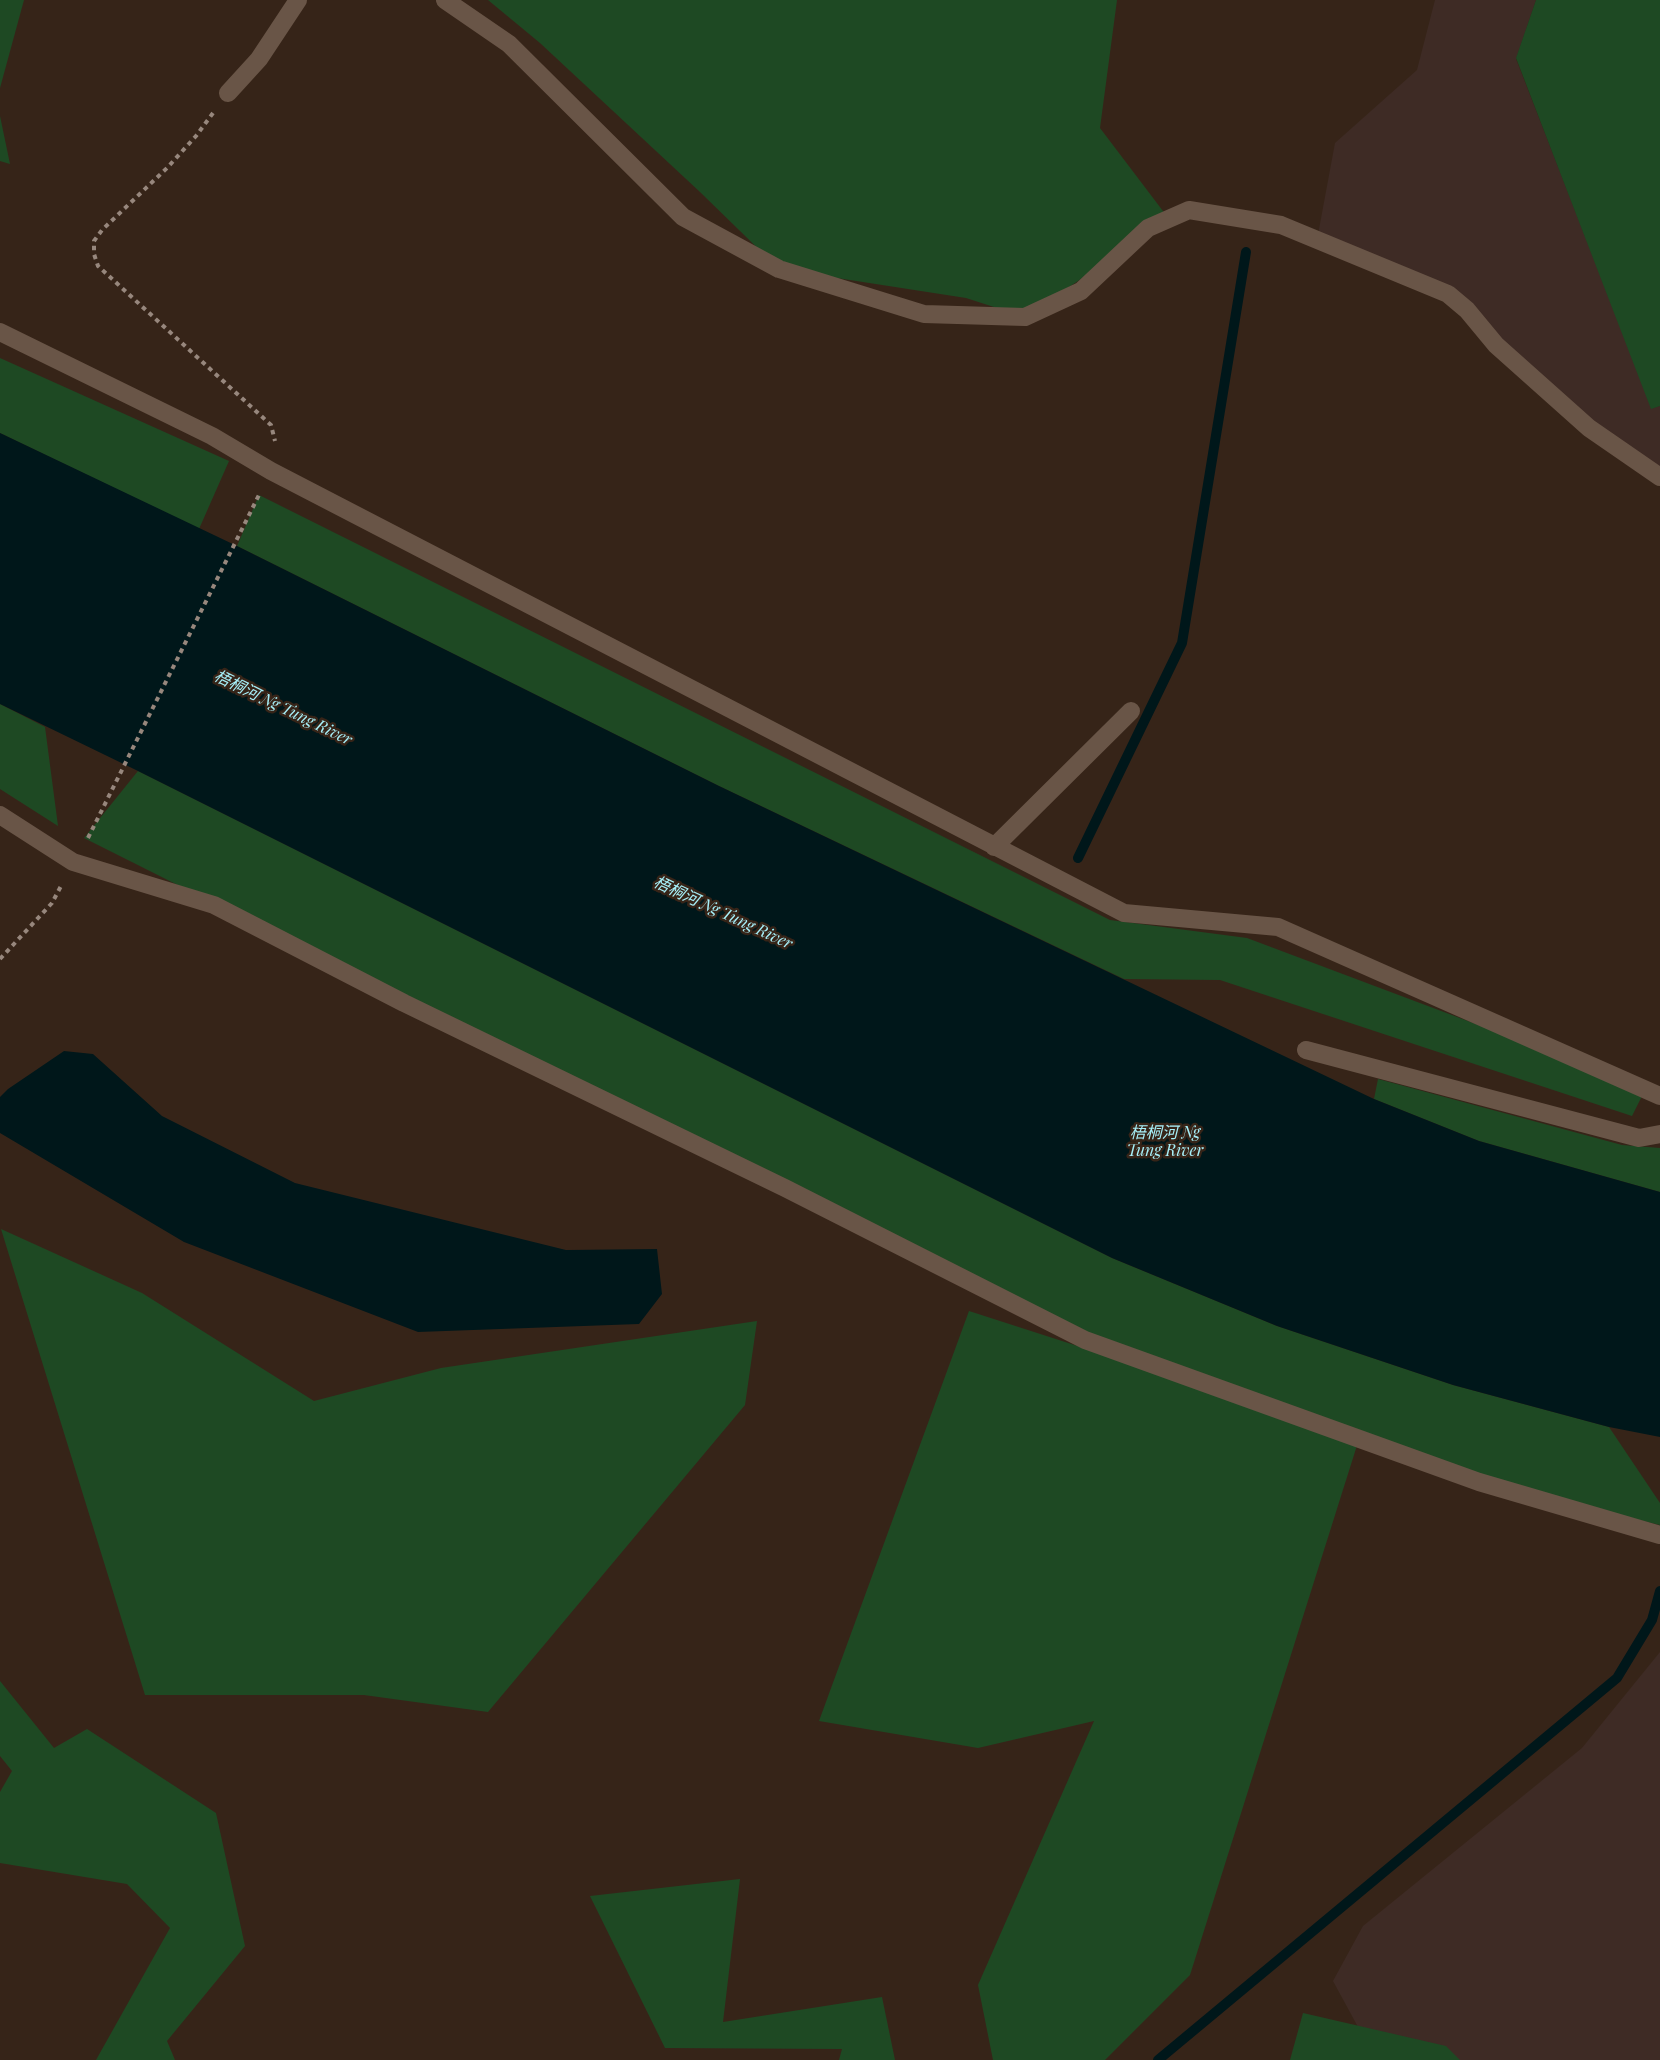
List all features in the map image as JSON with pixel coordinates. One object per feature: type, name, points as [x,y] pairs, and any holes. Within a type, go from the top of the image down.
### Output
[{"type":"street","points":[[228,93],[259,59],[298,0]]},
{"type":"street","points":[[445,0],[509,44],[683,218],[778,269],[924,314],[1025,317],[1081,291],[1148,228],[1189,210],[1281,225],[1448,294],[1467,310],[1496,345],[1589,428],[1660,477]]},
{"type":"street","points":[[0,332],[212,436],[271,471],[1124,913],[1278,927],[1660,1096]]},
{"type":"street","points":[[994,846],[1131,711]]},
{"type":"street","points":[[0,814],[73,862],[214,905],[404,1003],[775,1183],[1084,1340],[1479,1482],[1660,1535]]},
{"type":"street","points":[[1306,1050],[1639,1138],[1660,1134]]},
{"type":"path","points":[[228,93],[196,136],[167,168],[102,230],[94,241],[94,254],[98,266],[271,425],[277,446],[271,471]]},
{"type":"path","points":[[91,834],[262,488]]},
{"type":"path","points":[[0,959],[52,903],[73,862]]},
{"type":"shaded area","points":[[1435,0],[1536,0],[1516,59],[1652,408],[1660,406],[1660,476],[1602,437],[1448,294],[1317,240],[1335,143],[1417,70]]},
{"type":"shaded area","points":[[1660,1652],[1660,2060],[1376,2060],[1333,1981],[1363,1926],[1582,1748]]},
{"type":"green space","points":[[0,0],[24,0],[0,88]]},
{"type":"green space","points":[[488,0],[1117,0],[1100,128],[1169,219],[1025,317],[966,298],[779,269],[540,43]]},
{"type":"green space","points":[[1536,0],[1660,0],[1660,406],[1651,409],[1516,58]]},
{"type":"green space","points":[[0,116],[10,164],[0,161]]},
{"type":"green space","points":[[0,358],[229,461],[199,529],[0,433]]},
{"type":"green space","points":[[259,495],[1110,920],[1247,938],[1646,1088],[1632,1116],[1220,980],[1124,979],[719,786],[237,546]]},
{"type":"green space","points":[[0,704],[45,727],[58,826],[0,789]]},
{"type":"green space","points":[[138,771],[1112,1258],[1277,1326],[1453,1385],[1609,1427],[1660,1503],[1660,1525],[1469,1479],[1359,1439],[1190,1975],[1105,2060],[993,2060],[978,1985],[1094,1721],[978,1748],[819,1721],[969,1311],[1279,1411],[1085,1340],[84,838]]},
{"type":"green space","points":[[1378,1079],[1622,1145],[1660,1148],[1660,1192],[1479,1141],[1374,1099]]},
{"type":"green space","points":[[1,1229],[142,1293],[314,1401],[441,1368],[757,1321],[745,1405],[488,1712],[364,1695],[145,1695]]},
{"type":"green space","points":[[0,1681],[54,1748],[87,1729],[216,1813],[245,1946],[167,2041],[175,2060],[96,2060],[170,1928],[127,1884],[0,1863],[0,1792],[12,1771],[0,1756]]},
{"type":"green space","points":[[740,1879],[723,2022],[882,1997],[895,2060],[839,2060],[842,2049],[665,2048],[590,1896]]},
{"type":"green space","points":[[1303,2013],[1446,2046],[1460,2060],[1290,2060]]},
{"type":"water","name":"梧桐河 Ng Tung River","points":[[0,433],[237,546],[719,786],[1374,1099],[1479,1141],[1660,1192],[1660,1437],[1609,1427],[1453,1385],[1277,1326],[1112,1258],[0,704]]},
{"type":"water","points":[[64,1051],[93,1054],[162,1116],[295,1183],[566,1250],[657,1249],[662,1294],[639,1324],[418,1332],[184,1242],[0,1133],[0,1097],[8,1089]]},
{"type":"waterway","points":[[1078,858],[1182,643],[1246,252]]},
{"type":"waterway","points":[[1158,2060],[1617,1678],[1652,1620],[1660,1591]]}]
